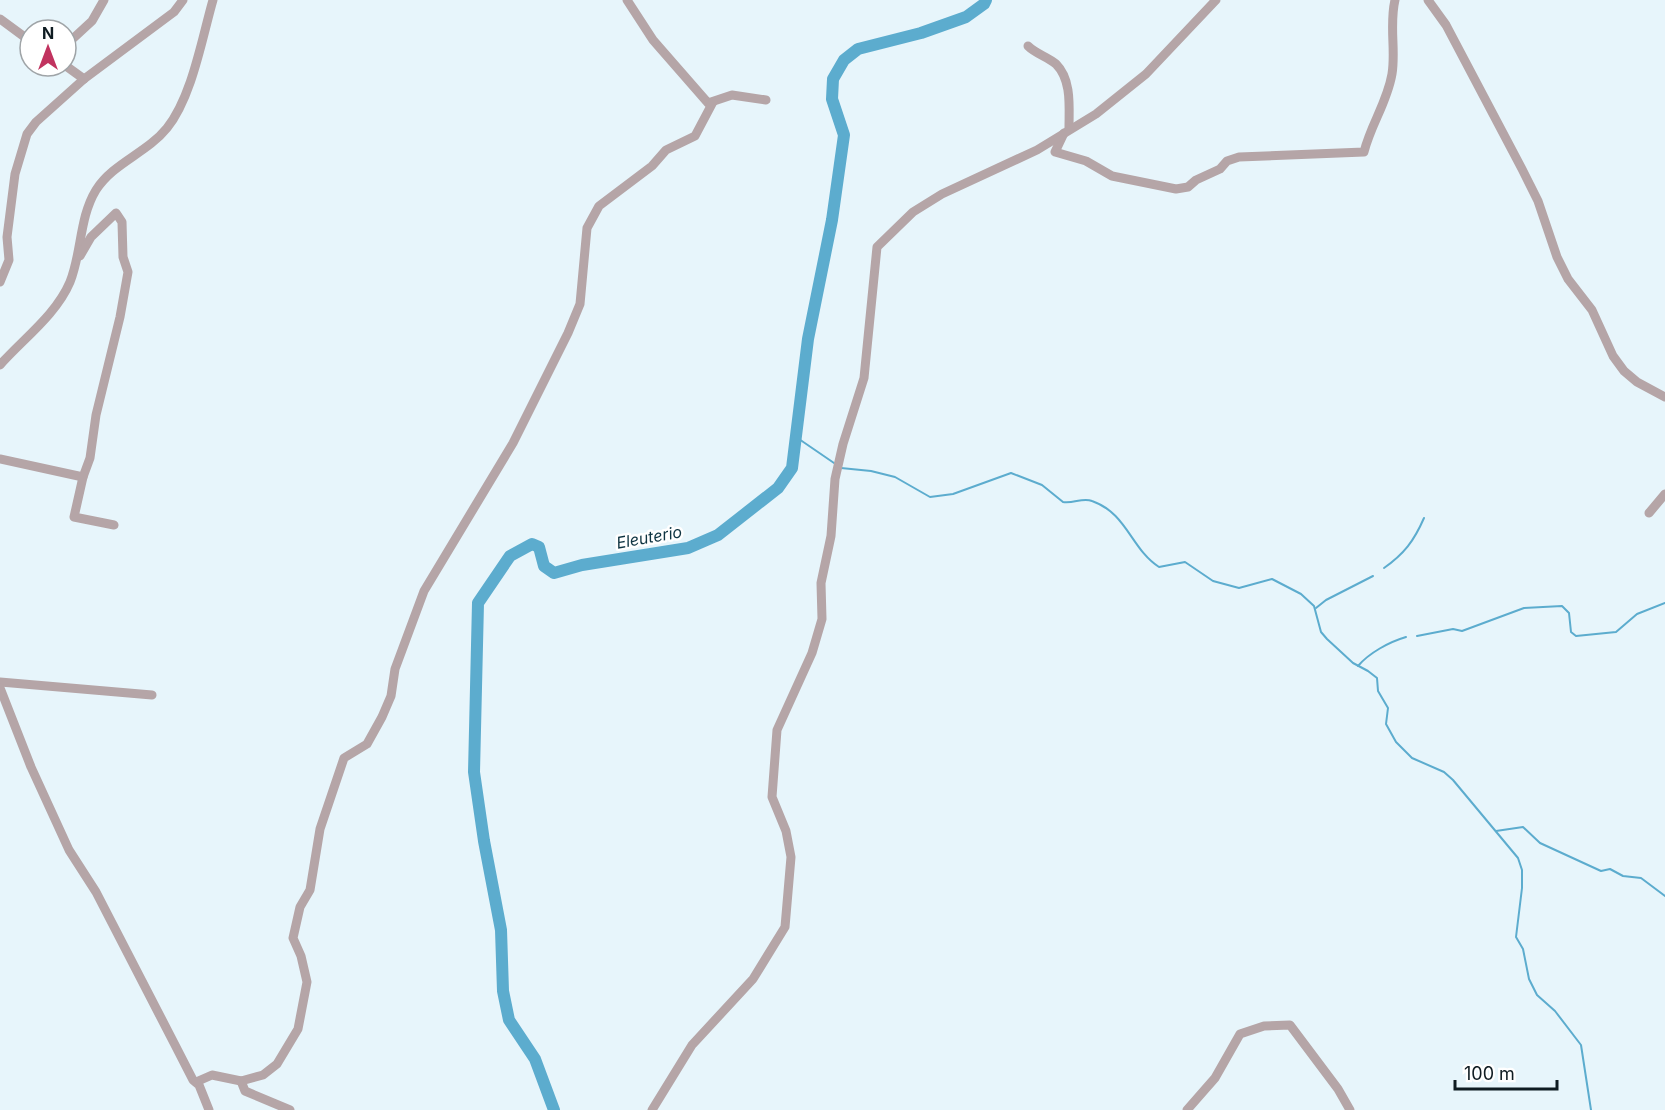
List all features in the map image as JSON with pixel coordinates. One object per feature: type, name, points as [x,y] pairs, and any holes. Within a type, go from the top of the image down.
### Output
[{"type":"street","points":[[78,34],[92,21],[104,0]]},
{"type":"street","points":[[0,282],[9,260],[7,237],[15,174],[27,134],[36,122],[84,80],[174,12],[183,0]]},
{"type":"street","points":[[0,365],[50,313],[69,284],[78,257],[82,230],[95,191],[106,176],[155,140],[178,113],[213,0]]},
{"type":"street","points":[[627,0],[664,54],[708,103],[732,95],[766,100]]},
{"type":"street","points":[[652,1110],[692,1045],[753,980],[785,927],[790,857],[786,831],[772,797],[777,730],[818,635],[822,619],[823,564],[831,536],[838,466],[864,378],[877,247],[913,212],[942,194],[1037,150],[1096,114],[1129,89],[1216,0]]},
{"type":"street","points":[[1028,46],[1056,64],[1069,90],[1067,130],[1055,152],[1086,161],[1112,176],[1176,189],[1188,186],[1220,169],[1227,161],[1239,157],[1364,152],[1370,129],[1380,115],[1388,94],[1392,71],[1391,28],[1395,0]]},
{"type":"street","points":[[1428,0],[1446,25],[1539,201],[1557,257],[1568,279],[1592,310],[1613,356],[1624,371],[1637,382],[1665,397]]},
{"type":"street","points":[[0,19],[18,32]]},
{"type":"street","points":[[78,75],[84,80]]},
{"type":"street","points":[[196,1082],[212,1075],[241,1081],[262,1075],[277,1064],[298,1029],[307,982],[302,956],[293,938],[300,907],[310,890],[320,829],[344,758],[367,744],[382,717],[391,696],[395,669],[424,591],[513,443],[568,333],[580,304],[587,228],[599,206],[652,166],[666,150],[695,136],[713,102]]},
{"type":"street","points":[[78,257],[106,220],[116,213],[122,222],[123,257],[128,272],[120,317],[96,415],[90,458],[74,516],[114,525]]},
{"type":"street","points":[[0,459],[83,477]]},
{"type":"street","points":[[1649,513],[1665,494]]},
{"type":"street","points":[[0,682],[152,695]]},
{"type":"street","points":[[0,688],[31,767],[69,850],[96,892],[209,1110]]},
{"type":"street","points":[[1186,1110],[1215,1078],[1240,1034],[1264,1026],[1281,1025],[1290,1025],[1299,1036],[1350,1110]]},
{"type":"street","points":[[241,1081],[246,1091],[290,1110]]},
{"type":"waterway","name":"Eleuterio","points":[[554,1110],[535,1059],[509,1020],[503,991],[501,930],[474,772],[478,603],[510,556],[532,544],[539,547],[544,566],[554,573],[582,565],[688,548],[718,535],[778,488],[792,468],[808,339],[832,220],[844,135],[832,99],[833,79],[844,60],[858,49],[921,33],[966,17],[986,0]]},
{"type":"waterway","points":[[796,437],[834,463]]},
{"type":"waterway","points":[[841,468],[871,471],[895,477],[930,497],[953,494],[1011,473],[1042,485],[1063,502],[1089,500],[1104,507],[1121,522],[1142,551],[1159,567],[1185,562],[1213,581],[1239,588],[1272,579],[1301,594],[1314,606],[1321,632],[1327,639],[1353,663],[1377,678],[1378,691],[1388,708],[1386,724],[1396,742],[1412,758],[1444,772],[1453,780],[1518,858],[1522,870],[1522,888],[1516,937],[1523,949],[1529,979],[1537,995],[1555,1011],[1581,1045],[1591,1110]]},
{"type":"waterway","points":[[1384,568],[1408,546],[1424,518]]},
{"type":"waterway","points":[[1316,608],[1326,600],[1373,576]]},
{"type":"waterway","points":[[1417,636],[1453,629],[1462,631],[1524,608],[1562,606],[1569,613],[1571,632],[1576,636],[1616,632],[1637,614],[1665,603]]},
{"type":"waterway","points":[[1358,666],[1380,648],[1406,637]]},
{"type":"waterway","points":[[1496,831],[1523,827],[1540,843],[1601,871],[1610,869],[1623,876],[1641,878],[1665,896]]}]
